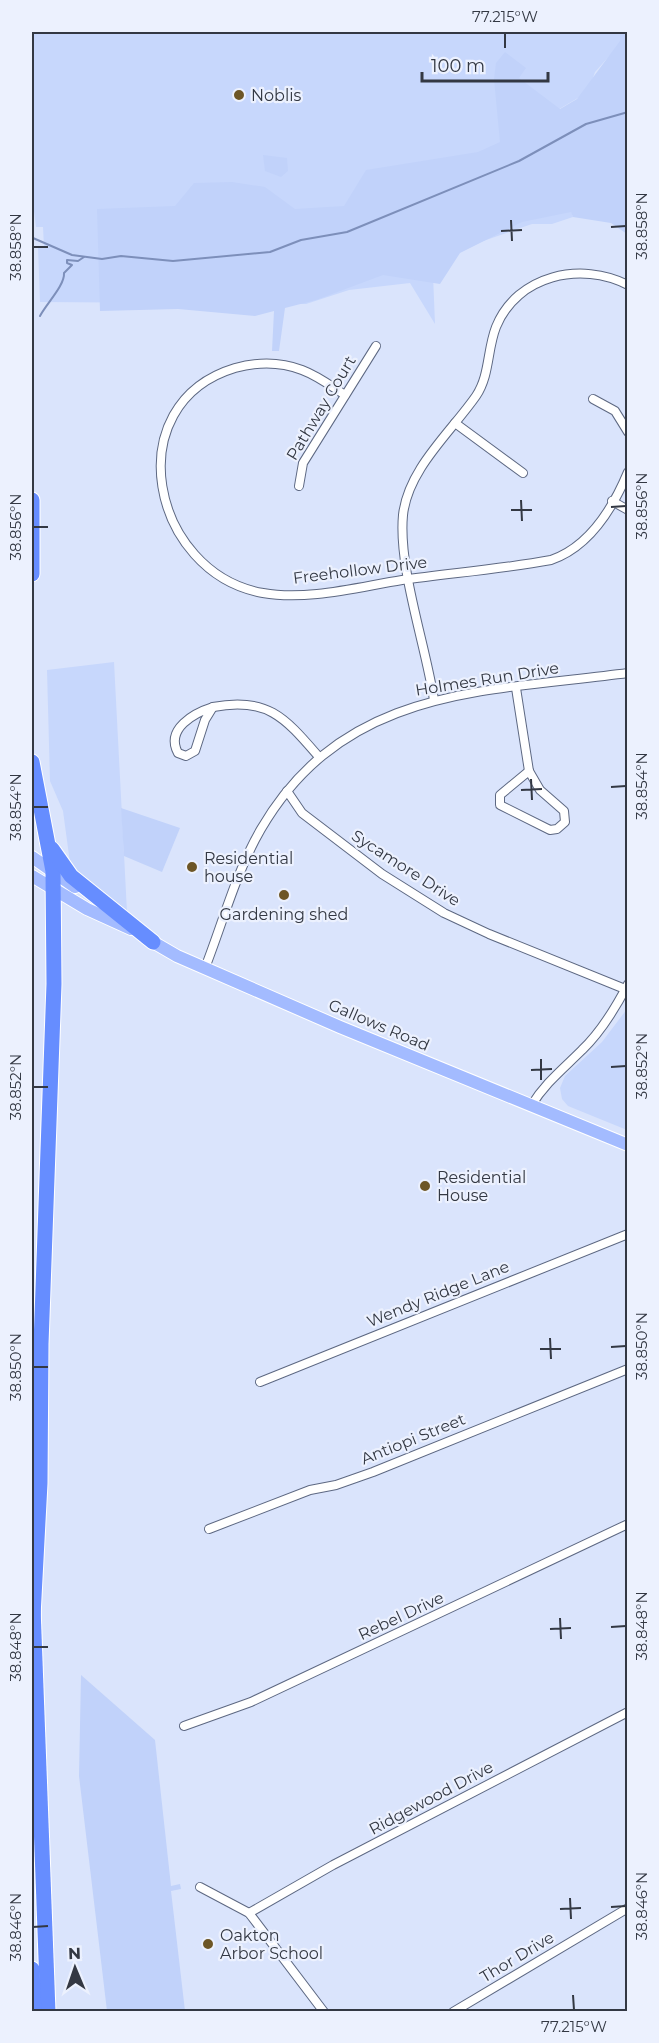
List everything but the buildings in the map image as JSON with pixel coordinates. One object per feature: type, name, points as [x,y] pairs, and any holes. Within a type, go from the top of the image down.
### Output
[{"type":"highway","points":[[32,500],[32,574]]},
{"type":"highway","points":[[32,762],[35,791],[48,843],[57,860],[71,876],[153,942]]},
{"type":"highway","points":[[33,1616],[40,1483],[41,1344],[51,1101],[52,889],[42,864],[48,843]]},
{"type":"highway","points":[[32,1565],[48,2012]]},
{"type":"highway","points":[[32,1969],[34,2012]]},
{"type":"main road","name":"Gallows Road","points":[[42,864],[123,925]]},
{"type":"main road","name":"Gallows Road","points":[[34,878],[87,909],[205,968],[627,1145]]},
{"type":"street","points":[[434,700],[409,579],[403,528],[408,493],[418,473],[456,423],[483,382],[492,341],[500,318],[520,293],[541,281],[564,274],[595,274],[627,285]]},
{"type":"street","name":"Pathway Court","points":[[299,486],[303,462],[376,346]]},
{"type":"street","name":"Freehollow Drive","points":[[345,395],[311,374],[276,364],[244,366],[205,383],[181,406],[166,434],[160,475],[166,507],[180,536],[199,560],[227,580],[251,590],[296,594],[530,564],[559,558],[584,541],[612,501],[627,472]]},
{"type":"street","points":[[593,399],[615,411],[627,432]]},
{"type":"street","points":[[456,423],[523,473]]},
{"type":"street","points":[[612,501],[627,510]]},
{"type":"street","name":"Holmes Run Drive","points":[[205,968],[251,848],[287,791],[320,758],[372,722],[434,700],[627,673]]},
{"type":"street","points":[[516,688],[529,771],[540,790],[564,811],[565,822],[557,829],[550,830],[500,805],[501,793],[529,771]]},
{"type":"street","points":[[213,707],[205,720],[195,751],[186,756],[178,753],[175,741],[180,727],[192,715],[213,707],[242,703],[266,708],[290,723],[320,758]]},
{"type":"street","name":"Sycamore Drive","points":[[287,791],[302,813],[382,874],[444,913],[489,934],[626,986]]},
{"type":"street","points":[[531,1106],[549,1080],[582,1050],[598,1030],[626,986]]},
{"type":"street","name":"Wendy Ridge Lane","points":[[260,1383],[627,1234]]},
{"type":"street","name":"Antiopi Street","points":[[209,1529],[310,1490],[336,1485],[373,1472],[627,1369]]},
{"type":"street","name":"Rebel Drive","points":[[184,1726],[251,1702],[627,1524]]},
{"type":"street","name":"Ridgewood Drive","points":[[249,1913],[333,1865],[627,1712]]},
{"type":"street","points":[[200,1887],[249,1913],[324,2012]]},
{"type":"street","name":"Thor Drive","points":[[453,2012],[627,1908]]},
{"type":"shaded area","points":[[32,32],[620,32],[620,44],[595,72],[588,92],[544,118],[573,217],[552,224],[532,224],[457,250],[433,275],[435,324],[410,283],[349,290],[306,304],[40,302],[38,247],[44,247],[43,227],[36,227],[32,196]]},
{"type":"shaded area","points":[[620,32],[628,32],[627,234],[611,223],[573,217],[571,212],[522,222],[460,253],[440,284],[383,275],[316,300],[285,308],[279,351],[272,351],[274,311],[255,316],[178,309],[100,311],[97,209],[175,206],[194,183],[232,182],[265,187],[295,209],[344,206],[366,170],[478,152],[500,142],[494,79],[496,63],[505,52],[526,68],[519,78],[560,109],[577,99],[620,41]]},
{"type":"shaded area","points":[[263,155],[287,158],[288,171],[281,177],[265,171]]},
{"type":"shaded area","points":[[114,662],[127,912],[71,870],[63,811],[50,781],[47,670]]},
{"type":"shaded area","points":[[121,808],[180,828],[162,872],[124,856]]},
{"type":"shaded area","points":[[627,1009],[627,1130],[568,1106],[562,1099],[560,1088],[565,1076],[602,1042]]},
{"type":"shaded area","points":[[81,1675],[155,1740],[171,1886],[180,1884],[181,1889],[171,1891],[185,2011],[107,2011],[79,1776]]},
{"type":"waterway","points":[[33,238],[72,255],[102,259],[121,256],[173,261],[270,252],[301,240],[347,232],[519,161],[586,124],[628,112]]},
{"type":"waterway","points":[[40,316],[59,288],[64,273],[72,265],[67,263],[67,260],[78,261],[84,257]]},
{"type":"place","name":"Noblis","points":[[239,95]]},
{"type":"place","name":"Residential house","points":[[192,867]]},
{"type":"place","name":"Gardening shed","points":[[284,895]]},
{"type":"place","name":"Residential House","points":[[425,1186]]},
{"type":"place","name":"Oakton Arbor School","points":[[208,1944]]}]
